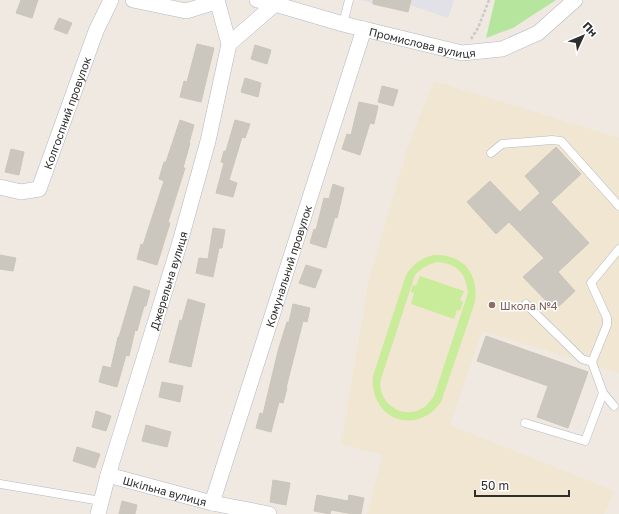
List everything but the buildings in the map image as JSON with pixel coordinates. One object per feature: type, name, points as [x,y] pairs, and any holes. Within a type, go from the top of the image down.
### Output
[{"type":"street","name":"Колгоспний провулок","points":[[0,187],[21,192],[39,189],[96,31],[111,0]]},
{"type":"street","points":[[133,0],[186,11],[210,4],[212,0]]},
{"type":"street","points":[[217,0],[229,44],[275,4]]},
{"type":"street","name":"Промислова вулиця","points":[[257,0],[343,24],[462,53],[502,49],[538,33],[575,0]]},
{"type":"street","name":"Комунальний провулок","points":[[212,503],[364,29]]},
{"type":"street","name":"Джерельна вулиця","points":[[100,508],[108,475],[180,242],[208,141],[229,44]]},
{"type":"street","name":"Шкільна вулиця","points":[[108,475],[212,503],[269,514]]},
{"type":"lane","points":[[343,24],[349,0]]},
{"type":"lane","points":[[491,153],[502,144],[552,140],[561,141],[619,206]]},
{"type":"lane","points":[[614,406],[603,393],[592,362],[607,325],[607,318],[591,283],[619,249]]},
{"type":"lane","points":[[526,304],[582,360],[592,362]]},
{"type":"lane","points":[[525,423],[585,441],[603,393]]},
{"type":"lane","points":[[0,484],[100,508]]},
{"type":"path","points":[[462,53],[478,28],[489,0]]},
{"type":"shaded area","points":[[360,0],[454,0],[448,18],[410,5],[408,12]]},
{"type":"shaded area","name":"Школа №4","points":[[434,81],[619,138],[619,373],[482,331],[450,425],[614,491],[604,514],[367,514],[383,455],[341,444],[369,279],[407,149]]},
{"type":"green space","points":[[495,0],[556,0],[513,28],[486,38]]},
{"type":"green space","points":[[434,255],[453,258],[467,267],[474,282],[476,292],[475,302],[441,402],[431,413],[419,419],[407,420],[396,418],[386,412],[378,403],[374,391],[373,376],[406,275],[418,262]],"holes":[[[438,262],[445,263],[460,271],[465,280],[468,293],[434,396],[427,405],[421,409],[413,412],[398,410],[386,401],[382,395],[380,387],[381,379],[415,275],[423,268],[431,264]]]},
{"type":"green space","points":[[420,276],[464,291],[460,300],[463,302],[460,311],[457,310],[454,319],[411,304],[414,293],[411,292],[413,285],[416,286]]},
{"type":"place","name":"Школа №4","points":[[492,305]]}]
